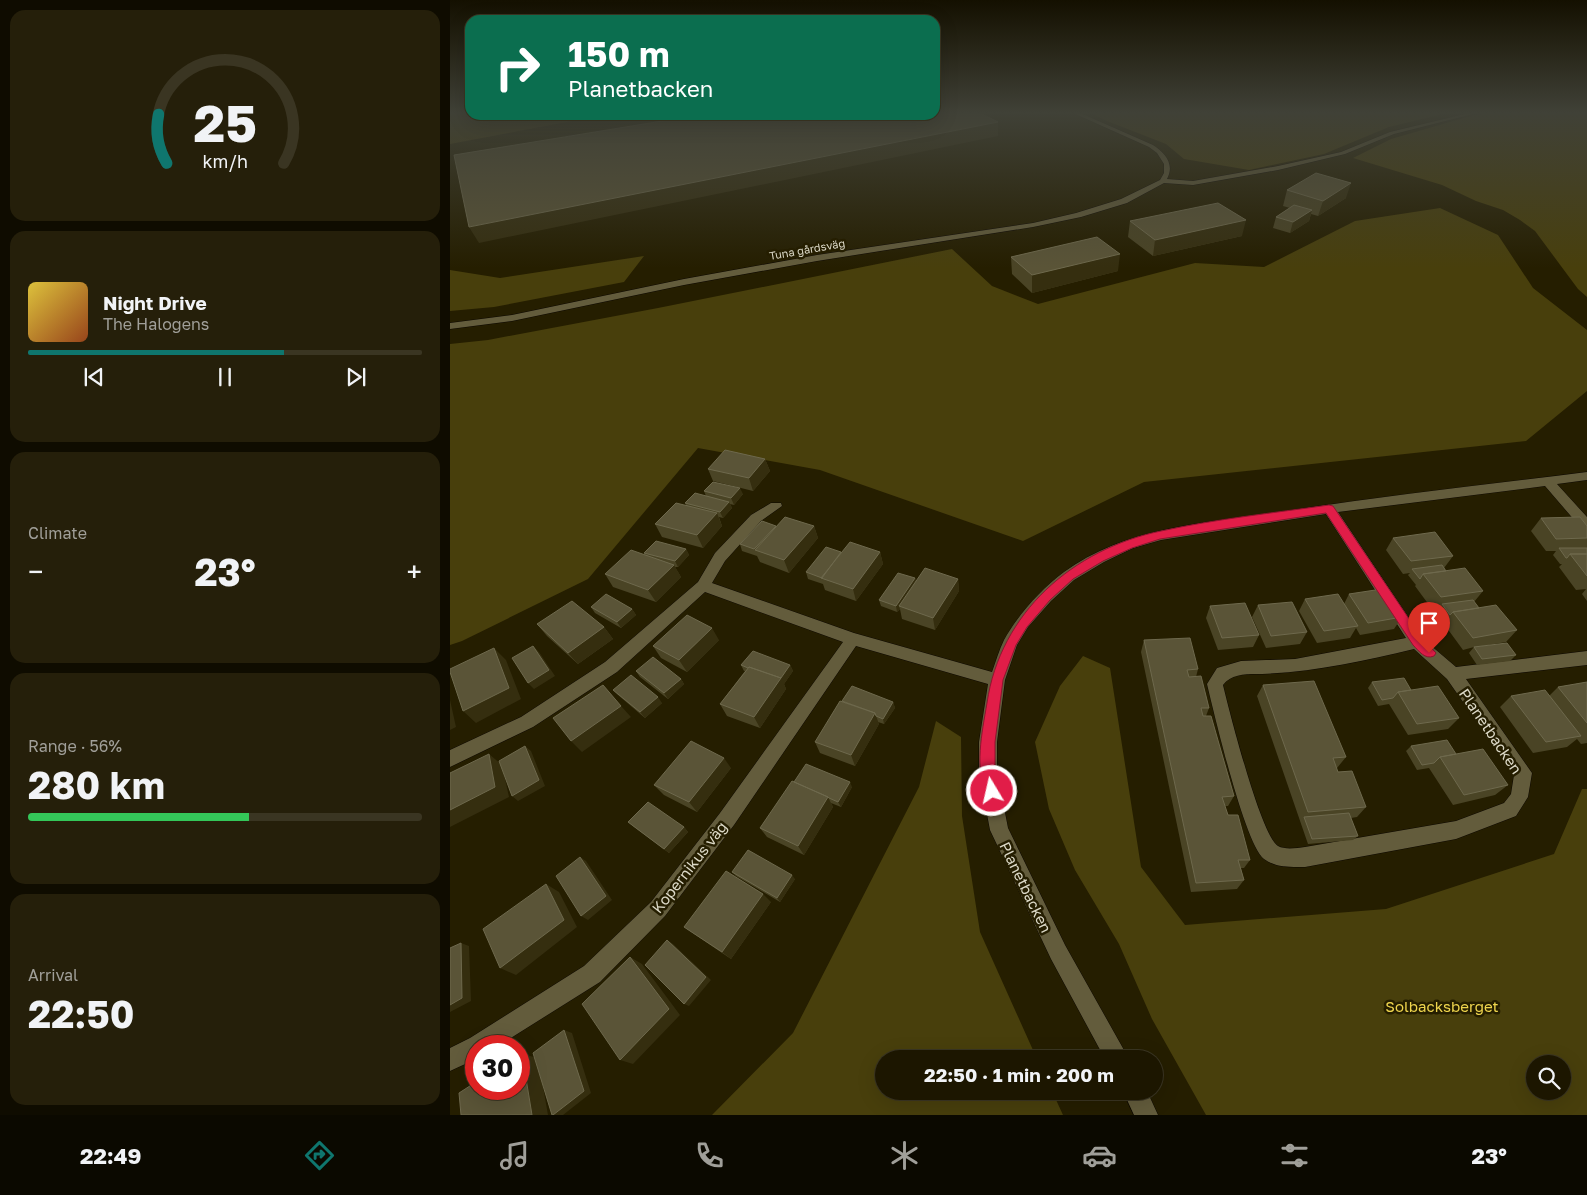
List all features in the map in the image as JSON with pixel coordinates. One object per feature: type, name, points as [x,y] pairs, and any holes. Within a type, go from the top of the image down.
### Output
[{"type":"street","points":[[1168,164],[1167,173],[1163,181],[1194,184],[1293,164]]},
{"type":"street","name":"Tuna gårdsväg","points":[[450,326],[512,318],[684,282],[852,252],[1061,219],[1124,201],[1163,181]]},
{"type":"street","name":"Planetbacken","points":[[1113,1050],[1058,952],[999,830],[988,772],[988,742],[997,680],[1010,643],[1023,623],[1046,597],[1069,576],[1099,558],[1128,545],[1160,535],[1329,509],[1587,476]]},
{"type":"street","points":[[1547,480],[1587,526]]},
{"type":"street","points":[[450,759],[527,722],[611,667],[703,586],[720,557],[756,518],[776,506]]},
{"type":"street","name":"Planetbacken","points":[[1329,509],[1417,642],[1453,674],[1523,773],[1519,797],[1510,810],[1456,830],[1305,857],[1282,858],[1267,850],[1258,831],[1220,711],[1215,684],[1223,673],[1241,668],[1295,666],[1364,654],[1417,642]]},
{"type":"street","points":[[703,586],[853,639],[997,680]]},
{"type":"street","name":"Kopernikus väg","points":[[496,1035],[592,974],[658,909],[727,820],[853,639]]},
{"type":"street","name":"Planetbacken","points":[[1453,674],[1587,658]]},
{"type":"street","name":"Kopernikus väg","points":[[450,1060],[465,1053]]},
{"type":"street","points":[[1139,1100],[1146,1115]]},
{"type":"green space","points":[[1214,164],[1277,164],[1249,170]]},
{"type":"green space","points":[[1373,164],[1587,164],[1587,297],[1578,289],[1535,231],[1503,210],[1476,201],[1442,185]]},
{"type":"green space","points":[[1440,208],[1498,235],[1533,288],[1587,330],[1587,391],[1526,441],[1144,482],[1023,541],[820,470],[698,448],[588,579],[462,641],[450,645],[450,344],[488,340],[658,308],[952,249],[992,286],[1038,304],[1195,263],[1264,267],[1355,221]]},
{"type":"green space","points":[[644,256],[624,282],[494,307],[450,311],[450,270],[500,278]]},
{"type":"green space","name":"Solbacksberget","points":[[1083,656],[1110,668],[1141,867],[1185,925],[1386,909],[1554,854],[1582,789],[1587,789],[1587,1115],[1206,1115],[1152,1019],[1119,944],[1075,870],[1049,809],[1035,742],[1060,686]]},
{"type":"green space","points":[[936,721],[961,737],[962,816],[980,932],[1033,1050],[875,1050],[875,1100],[1056,1100],[1063,1115],[712,1115],[793,1033],[919,787]]},
{"type":"building","points":[[456,164],[786,164],[469,227]]},
{"type":"building","points":[[1316,173],[1351,183],[1323,201],[1287,190]]},
{"type":"building","points":[[1218,203],[1246,220],[1155,240],[1130,221]]},
{"type":"building","points":[[1294,205],[1312,210],[1293,222],[1276,217]]},
{"type":"building","points":[[1097,237],[1120,254],[1032,275],[1011,257]]},
{"type":"building","points":[[725,450],[765,459],[749,478],[708,469]]},
{"type":"building","points":[[713,482],[740,488],[731,498],[704,491]]},
{"type":"building","points":[[695,493],[729,502],[720,512],[685,503]]},
{"type":"building","points":[[676,503],[717,513],[697,535],[655,524]]},
{"type":"building","points":[[785,517],[814,526],[784,560],[755,550]]},
{"type":"building","points":[[1580,517],[1587,526],[1587,538],[1556,539],[1541,518]]},
{"type":"building","points":[[762,521],[776,526],[754,549],[740,544]]},
{"type":"building","points":[[1435,532],[1453,556],[1411,561],[1393,538]]},
{"type":"building","points":[[656,541],[686,549],[675,561],[644,553]]},
{"type":"building","points":[[850,542],[880,552],[853,589],[821,578]]},
{"type":"building","points":[[826,547],[841,552],[822,578],[806,572]]},
{"type":"building","points":[[1559,548],[1587,548],[1587,554],[1570,554],[1566,558]]},
{"type":"building","points":[[631,550],[674,565],[648,590],[605,574]]},
{"type":"building","points":[[1570,554],[1587,554],[1587,576]]},
{"type":"building","points":[[1442,565],[1446,571],[1423,574],[1420,579],[1412,569]]},
{"type":"building","points":[[925,568],[958,579],[933,618],[899,606]]},
{"type":"building","points":[[1465,568],[1483,591],[1441,597],[1423,574]]},
{"type":"building","points":[[898,573],[915,578],[896,606],[879,600]]},
{"type":"building","points":[[1382,589],[1402,617],[1368,623],[1349,594]]},
{"type":"building","points":[[606,594],[632,609],[617,622],[591,607]]},
{"type":"building","points":[[1338,594],[1358,626],[1324,631],[1305,599]]},
{"type":"building","points":[[1473,600],[1479,608],[1453,612],[1450,615],[1442,604]]},
{"type":"building","points":[[572,601],[604,627],[568,653],[537,624]]},
{"type":"building","points":[[1292,602],[1307,632],[1271,636],[1258,605]]},
{"type":"building","points":[[1245,603],[1259,635],[1222,638],[1210,606]]},
{"type":"building","points":[[1496,605],[1517,630],[1473,638],[1453,612]]},
{"type":"building","points":[[687,615],[712,628],[679,660],[653,646]]},
{"type":"building","points":[[1190,638],[1198,669],[1187,670],[1189,677],[1201,676],[1209,708],[1201,708],[1203,716],[1211,716],[1234,796],[1222,797],[1228,815],[1238,815],[1250,860],[1238,860],[1244,880],[1196,883],[1144,640]]},
{"type":"building","points":[[1507,643],[1516,655],[1482,659],[1474,647]]},
{"type":"building","points":[[533,646],[549,670],[528,683],[512,658]]},
{"type":"building","points":[[494,648],[509,688],[463,711],[450,669]]},
{"type":"building","points":[[753,651],[790,665],[781,678],[741,665]]},
{"type":"building","points":[[653,657],[681,679],[664,693],[636,671]]},
{"type":"building","points":[[749,667],[781,678],[754,717],[720,704]]},
{"type":"building","points":[[631,675],[658,697],[640,712],[613,690]]},
{"type":"building","points":[[1404,678],[1411,690],[1398,692],[1393,698],[1382,700],[1372,682]]},
{"type":"building","points":[[1314,681],[1346,757],[1333,758],[1338,772],[1352,771],[1366,807],[1308,812],[1263,685]]},
{"type":"building","points":[[1587,682],[1587,723],[1558,687]]},
{"type":"building","points":[[603,685],[621,706],[571,741],[553,718]]},
{"type":"building","points":[[852,686],[893,702],[883,719],[876,716],[875,713],[842,701]]},
{"type":"building","points":[[1438,686],[1459,718],[1417,724],[1398,692]]},
{"type":"building","points":[[1545,690],[1581,736],[1546,742],[1511,696]]},
{"type":"building","points":[[840,701],[875,713],[851,755],[815,742]]},
{"type":"building","points":[[1447,740],[1456,754],[1440,757],[1434,763],[1422,765],[1411,746]]},
{"type":"building","points":[[691,741],[724,758],[689,802],[654,785]]},
{"type":"building","points":[[525,746],[539,780],[512,796],[499,761]]},
{"type":"building","points":[[1483,749],[1508,785],[1464,795],[1440,757]]},
{"type":"building","points":[[489,754],[495,787],[450,810],[450,773]]},
{"type":"building","points":[[806,764],[850,782],[838,802],[794,782]]},
{"type":"building","points":[[792,781],[828,797],[798,846],[760,828]]},
{"type":"building","points":[[648,802],[684,827],[664,849],[628,822]]},
{"type":"building","points":[[1349,813],[1358,836],[1312,839],[1304,817]]},
{"type":"building","points":[[748,850],[792,875],[777,898],[732,872]]},
{"type":"building","points":[[580,857],[606,896],[581,916],[556,876]]},
{"type":"building","points":[[726,871],[763,894],[722,952],[684,927]]},
{"type":"building","points":[[546,884],[564,920],[500,968],[483,929]]},
{"type":"building","points":[[667,940],[706,977],[684,1004],[645,965]]},
{"type":"building","points":[[461,943],[462,998],[450,1005],[450,948]]},
{"type":"building","points":[[630,957],[669,1009],[620,1060],[582,1004]]},
{"type":"building","points":[[564,1030],[584,1091],[552,1115],[533,1053]]},
{"type":"building","points":[[465,1089],[465,1100],[530,1100],[532,1115],[461,1115],[459,1093]]},
{"type":"route","points":[[992,791],[988,772],[988,742],[997,680],[1010,643],[1023,623],[1046,597],[1069,576],[1099,558],[1128,545],[1160,535],[1329,509],[1417,642],[1429,653]]}]
